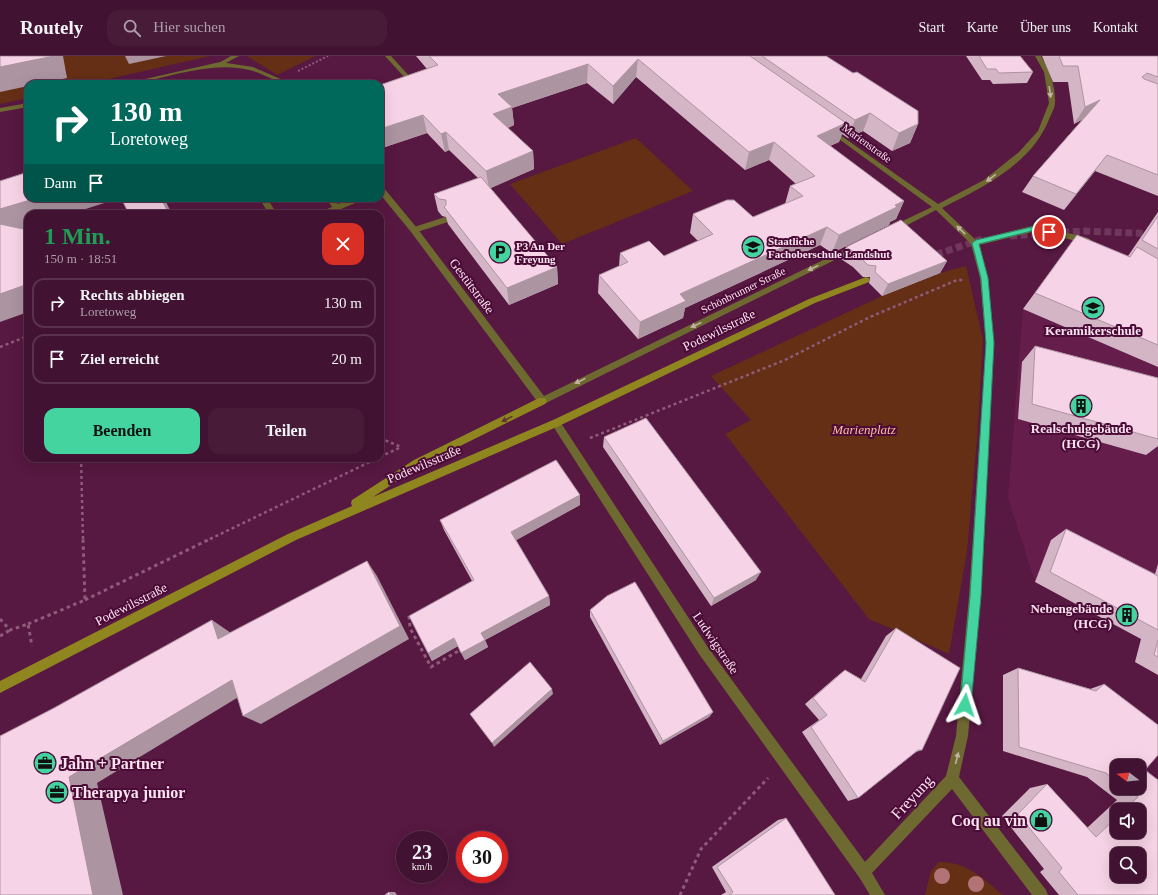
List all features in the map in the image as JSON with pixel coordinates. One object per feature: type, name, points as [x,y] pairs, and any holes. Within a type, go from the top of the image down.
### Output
[{"type":"main road","name":"Podewilsstraße","points":[[0,687],[292,537],[556,423],[812,301],[866,280]]},
{"type":"main road","points":[[336,517],[417,463],[542,401]]},
{"type":"street","points":[[145,80],[220,64],[236,56]]},
{"type":"street","points":[[384,87],[409,79],[388,56]]},
{"type":"street","points":[[883,234],[936,206],[987,182],[1022,154],[1041,132],[1052,103],[1047,72],[1038,56]]},
{"type":"street","points":[[220,64],[250,68],[280,80]]},
{"type":"street","points":[[0,110],[24,105]]},
{"type":"street","name":"Marienstraße","points":[[822,124],[936,206]]},
{"type":"street","name":"Gestütstraße","points":[[384,195],[414,230],[542,401]]},
{"type":"street","points":[[341,210],[356,202]]},
{"type":"street","points":[[936,206],[976,243],[984,278],[990,343],[976,596],[962,736],[952,779]]},
{"type":"street","points":[[414,230],[445,220]]},
{"type":"street","points":[[976,243],[1036,228],[1092,242],[1099,246]]},
{"type":"street","name":"Schönbrunner Straße","points":[[542,401],[861,245]]},
{"type":"street","name":"Ludwigstraße","points":[[556,423],[703,650],[864,872]]},
{"type":"street","name":"Freyung","points":[[864,872],[952,779],[1041,895]]},
{"type":"street","points":[[864,872],[878,895]]},
{"type":"path","points":[[280,80],[328,56]]},
{"type":"path","points":[[572,446],[610,429],[784,360],[870,317],[957,280],[984,278]]},
{"type":"path","points":[[0,347],[24,338]]},
{"type":"path","points":[[384,440],[401,447]]},
{"type":"path","points":[[81,462],[85,600]]},
{"type":"path","points":[[0,636],[10,630],[85,600],[370,462]]},
{"type":"path","points":[[409,616],[410,628],[431,667],[460,650]]},
{"type":"path","points":[[0,619],[10,630]]},
{"type":"path","points":[[28,624],[37,669]]},
{"type":"path","points":[[680,895],[701,850],[784,761]]},
{"type":"shaded area","points":[[1023,309],[1158,367],[1158,675],[1135,662],[1141,639],[1035,582],[1008,498]]},
{"type":"green space","points":[[0,56],[210,56],[105,80],[24,80],[24,99],[0,104]]},
{"type":"green space","points":[[247,56],[315,56],[277,75]]},
{"type":"green space","points":[[636,138],[693,191],[562,244],[510,184]]},
{"type":"green space","name":"Marienplatz","points":[[966,266],[983,340],[977,439],[967,551],[949,654],[869,619],[725,434],[751,420],[711,376],[882,296],[940,273]]},
{"type":"green space","points":[[939,862],[958,865],[974,872],[1003,895],[925,895],[931,871]]},
{"type":"building","points":[[0,56],[54,56],[0,67]]},
{"type":"building","points":[[429,56],[750,56],[846,123],[817,136],[904,201],[895,205],[897,207],[839,235],[827,227],[680,294],[686,301],[640,322],[599,275],[628,262],[620,253],[649,241],[664,256],[713,234],[693,214],[727,200],[734,200],[753,217],[803,196],[790,186],[815,176],[774,142],[749,152],[638,59],[613,86],[588,64],[498,94],[512,107],[493,114],[533,151],[486,171],[446,132],[441,134],[423,115],[384,128],[384,84],[438,65]]},
{"type":"building","points":[[762,56],[826,56],[853,73],[857,72],[918,111],[918,124],[899,133],[870,113],[855,120]]},
{"type":"building","points":[[979,56],[1020,56],[1033,72],[999,73],[996,69],[987,69]]},
{"type":"building","points":[[1059,56],[1158,56],[1158,77],[1147,73],[1142,77],[1158,84],[1158,175],[1107,155],[1076,194],[1033,176],[1100,100],[1085,107],[1078,66],[1063,66]]},
{"type":"building","points":[[24,173],[24,202],[0,209],[0,181]]},
{"type":"building","name":"P3 An Der Freyung","points":[[481,177],[557,267],[507,288],[444,207],[446,205],[446,200],[439,199],[434,194]]},
{"type":"building","points":[[123,202],[163,202],[167,210],[127,210]]},
{"type":"building","points":[[1158,216],[1158,249],[1142,240]]},
{"type":"building","points":[[901,220],[947,261],[888,284],[875,272],[876,266],[868,265],[858,255],[846,247]]},
{"type":"building","points":[[0,224],[24,229],[24,285],[0,294]]},
{"type":"building","points":[[1077,235],[1130,257],[1137,247],[1158,259],[1158,345],[1035,293]]},
{"type":"building","points":[[1035,346],[1158,378],[1158,439],[1032,404]]},
{"type":"building","points":[[646,418],[761,572],[714,598],[604,437]]},
{"type":"building","points":[[556,460],[580,495],[511,532],[549,596],[481,633],[485,640],[461,653],[454,638],[428,653],[409,616],[474,580],[440,520]]},
{"type":"building","points":[[1066,529],[1158,576],[1158,630],[1050,572]]},
{"type":"building","points":[[367,561],[400,626],[243,716],[232,680],[69,777],[93,895],[0,895],[0,736],[54,708],[212,620],[218,639]]},
{"type":"building","points":[[635,582],[713,712],[663,741],[590,610],[607,596]]},
{"type":"building","points":[[896,628],[960,668],[922,750],[918,750],[858,798],[811,727],[827,715],[813,698],[845,670],[865,682]]},
{"type":"building","points":[[1158,640],[1158,657],[1154,655]]},
{"type":"building","points":[[530,662],[552,689],[492,743],[470,714]]},
{"type":"building","points":[[1018,668],[1096,691],[1104,684],[1158,725],[1158,755],[1146,769],[1146,759],[1110,759],[1110,776],[1106,773],[1019,747]]},
{"type":"building","points":[[1146,771],[1158,780],[1158,895],[1078,895],[1059,872],[1062,868],[1018,814],[1047,784],[1096,837],[1110,824],[1110,839],[1146,839],[1146,803],[1132,803],[1138,797],[1135,795],[1146,795]]},
{"type":"building","points":[[786,818],[835,895],[729,895],[733,892],[717,867]]},
{"type":"tunnel","points":[[1010,236],[1084,231],[1158,234]]},
{"type":"tunnel","points":[[926,258],[982,239]]},
{"type":"place","name":"Staatliche Fachoberschule Landshut","points":[[753,247]]},
{"type":"place","name":"P3 An Der Freyung","points":[[500,252]]},
{"type":"place","name":"Keramikerschule","points":[[1093,308]]},
{"type":"place","name":"Realschulgebäude (HCG)","points":[[1081,406]]},
{"type":"place","name":"Nebengebäude (HCG)","points":[[1127,615]]},
{"type":"place","name":"Jahn + Partner","points":[[45,763]]},
{"type":"place","name":"Therapya junior","points":[[57,792]]},
{"type":"place","name":"Coq au vin","points":[[1041,820]]},
{"type":"route","points":[[965,705],[976,596],[990,343],[984,278],[976,243],[1036,228],[1049,232]]}]
